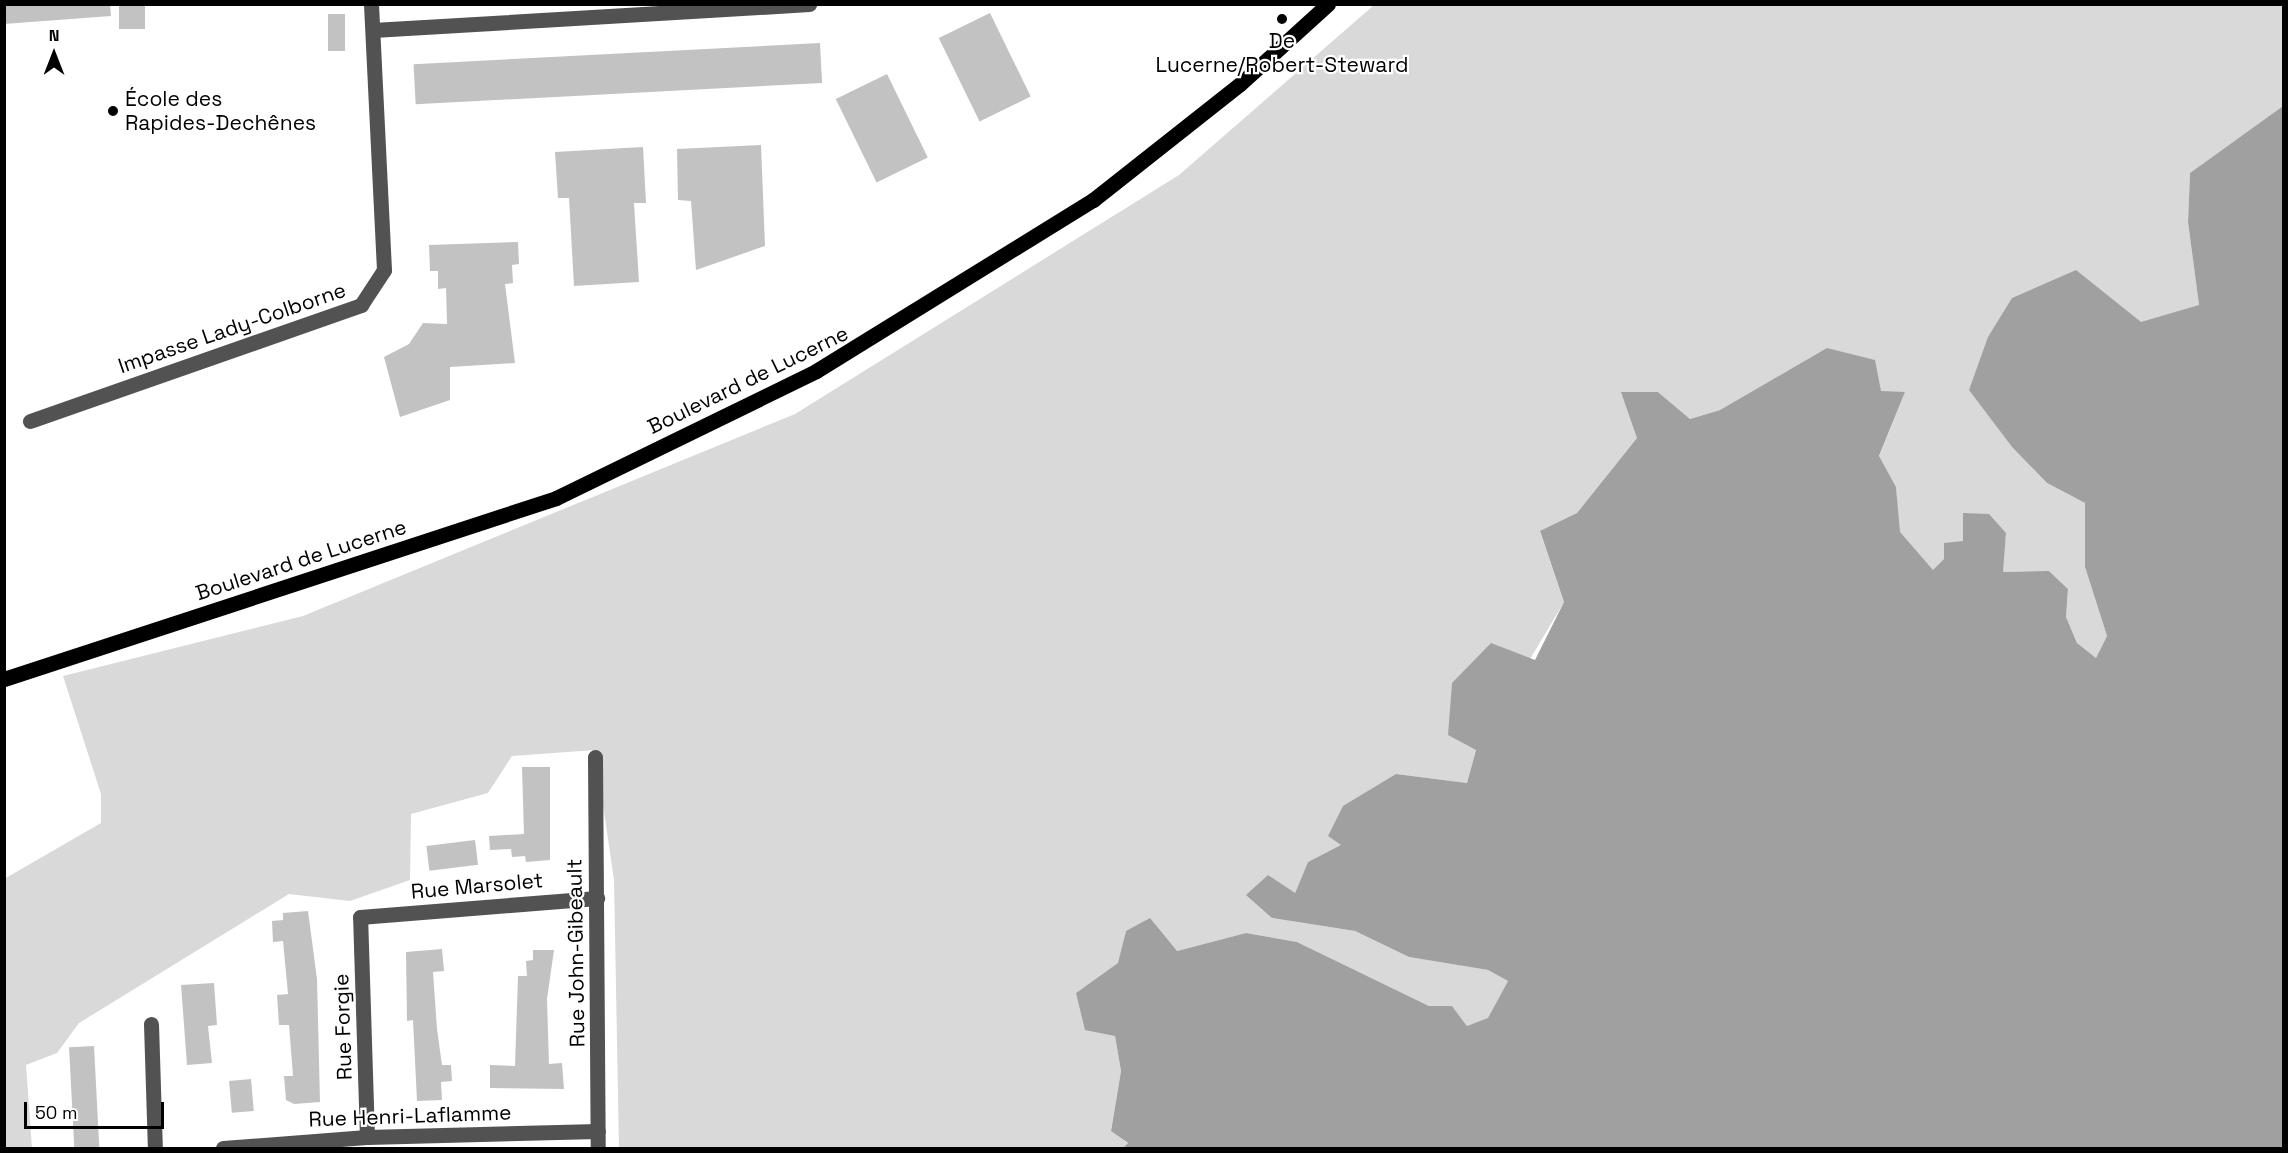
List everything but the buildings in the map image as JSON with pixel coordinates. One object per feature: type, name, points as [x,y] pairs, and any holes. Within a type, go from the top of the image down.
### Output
[{"type":"main road","name":"Boulevard de Lucerne","points":[[4,679],[556,498],[865,346],[1101,194],[1240,84],[1328,4]]},
{"type":"main road","name":"Boulevard de Lucerne","points":[[4,670],[107,644]]},
{"type":"street","name":"Impasse Lady-Colborne","points":[[30,421],[361,305],[384,270],[371,4]]},
{"type":"street","points":[[373,30],[809,4]]},
{"type":"street","name":"Rue John-Gibeault","points":[[595,757],[598,1149]]},
{"type":"street","name":"Rue Marsolet","points":[[360,917],[597,898]]},
{"type":"street","name":"Rue Forgie","points":[[360,917],[367,1137]]},
{"type":"street","points":[[151,1024],[155,1149]]},
{"type":"street","name":"Rue Henri-Laflamme","points":[[223,1149],[367,1137],[598,1131]]},
{"type":"shaded area","points":[[1374,5],[2283,5],[2283,106],[2190,173],[2188,222],[2199,305],[1969,389],[2012,447],[2047,483],[2085,503],[2085,567],[2107,636],[2096,658],[2077,643],[2066,617],[2068,589],[2049,571],[2002,572],[2006,533],[1963,541],[1933,571],[1920,559],[1899,532],[1896,487],[1879,457],[1905,392],[1881,392],[1827,349],[1720,410],[1690,419],[1658,392],[1637,438],[1577,513],[1540,532],[1564,602],[1476,750],[1467,783],[1396,774],[1342,845],[1308,862],[1295,893],[1272,918],[1355,931],[1409,957],[1488,970],[1508,981],[1488,1019],[1467,1026],[1452,1006],[1429,1006],[1297,942],[1246,933],[1177,951],[1126,931],[1119,963],[1076,993],[1115,1035],[1121,1071],[1111,1130],[1128,1144],[1123,1148],[619,1148],[614,880],[595,750],[512,756],[488,793],[411,814],[410,880],[350,901],[289,894],[79,1023],[57,1053],[26,1065],[32,1148],[5,1148],[4,879],[101,823],[101,794],[63,676],[303,616],[795,414],[1179,175]]},
{"type":"shaded area","points":[[2283,106],[2283,1148],[1123,1148],[1128,1143],[1111,1131],[1121,1071],[1115,1036],[1085,1030],[1076,993],[1118,963],[1126,931],[1150,918],[1177,951],[1246,933],[1297,942],[1429,1006],[1452,1006],[1467,1026],[1488,1018],[1508,981],[1488,970],[1409,957],[1355,931],[1272,918],[1246,895],[1268,875],[1295,893],[1308,862],[1341,845],[1328,836],[1343,806],[1396,774],[1467,783],[1476,750],[1448,735],[1452,683],[1491,643],[1535,660],[1564,602],[1540,531],[1577,513],[1637,438],[1621,392],[1658,392],[1690,419],[1720,410],[1827,348],[1875,360],[1881,391],[1905,392],[1879,456],[1896,487],[1900,532],[1933,570],[1944,559],[1944,543],[1963,541],[1963,513],[1989,514],[2006,533],[2003,572],[2049,571],[2068,589],[2066,617],[2077,643],[2096,658],[2107,636],[2085,567],[2085,503],[2047,483],[2012,447],[1969,390],[1988,337],[2012,298],[2076,270],[2141,322],[2199,305],[2188,222],[2190,173]]},
{"type":"place","name":"De Lucerne/Robert-Steward","points":[[1282,19]]},
{"type":"place","name":"École des Rapides-Dechênes","points":[[113,111]]}]
